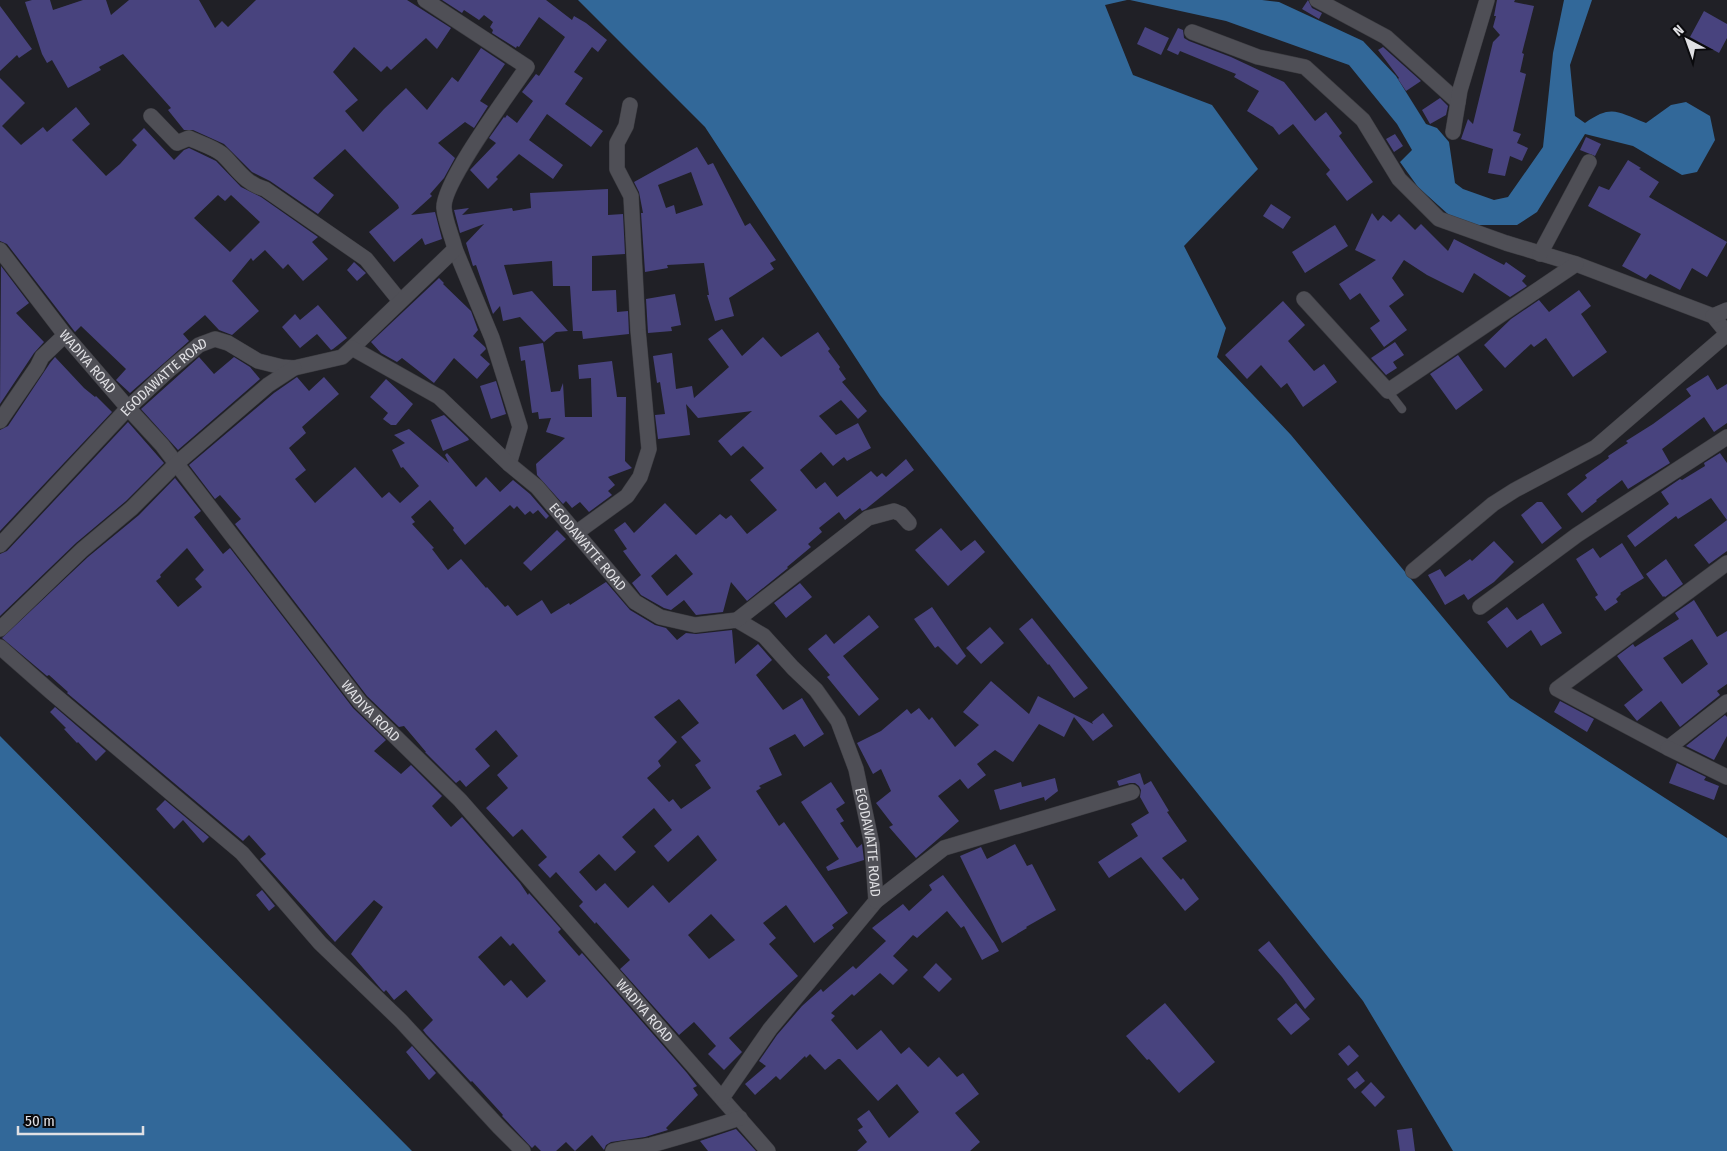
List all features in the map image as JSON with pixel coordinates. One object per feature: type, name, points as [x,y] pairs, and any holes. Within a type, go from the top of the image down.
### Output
[{"type":"street","points":[[425,0],[528,67],[476,141],[451,184],[444,207],[455,248],[492,338],[520,427],[509,464]]},
{"type":"street","points":[[1318,0],[1386,37],[1459,96]]},
{"type":"street","points":[[1453,132],[1459,96],[1487,0]]},
{"type":"street","points":[[1192,32],[1258,57],[1305,67],[1363,120],[1399,179],[1439,219],[1506,243],[1576,264],[1713,316],[1727,334],[1596,447],[1514,490],[1493,504],[1413,571]]},
{"type":"street","points":[[576,533],[627,496],[640,476],[649,449],[638,330],[631,196],[617,169],[617,143],[626,126],[630,105]]},
{"type":"street","points":[[152,116],[177,143],[189,138],[221,154],[255,186],[265,189],[366,259],[400,301]]},
{"type":"street","points":[[1540,254],[1589,162]]},
{"type":"street","points":[[352,348],[455,248]]},
{"type":"street","name":"WADIYA ROAD","points":[[0,250],[65,335],[162,445],[360,702],[460,800],[768,1151]]},
{"type":"street","points":[[1304,299],[1388,391],[1576,264]]},
{"type":"street","points":[[1713,316],[1727,310]]},
{"type":"street","points":[[0,421],[42,357],[65,335]]},
{"type":"street","name":"EGODAWATTE ROAD","points":[[0,545],[128,408],[199,345],[215,339],[228,343],[258,361],[294,368],[342,358],[352,348],[439,397],[509,464],[537,487],[636,602],[660,617],[695,625],[737,620],[764,636],[816,690],[838,721],[856,769],[872,845],[876,902],[770,1029],[722,1098]]},
{"type":"street","points":[[0,629],[82,550],[132,508],[176,464],[268,385],[294,368]]},
{"type":"street","points":[[1480,607],[1577,535],[1727,437]]},
{"type":"street","points":[[737,620],[868,518],[894,511],[901,514],[909,523]]},
{"type":"street","points":[[1727,563],[1557,690],[1727,777]]},
{"type":"street","points":[[0,647],[242,854],[320,943],[401,1021],[499,1128],[523,1151]]},
{"type":"street","points":[[1668,748],[1727,702]]},
{"type":"street","points":[[876,902],[944,848],[1132,792]]},
{"type":"street","points":[[613,1151],[629,1147],[638,1148],[740,1118]]},
{"type":"lane","points":[[1388,391],[1402,409]]},
{"type":"water","points":[[578,0],[1127,0],[1105,5],[1133,75],[1212,105],[1258,169],[1184,246],[1226,328],[1217,357],[1291,435],[1510,698],[1727,838],[1727,1151],[1453,1151],[1363,1001],[880,395],[705,127]]},
{"type":"water","points":[[1130,0],[1262,0],[1279,2],[1363,41],[1396,76],[1426,124],[1437,128],[1449,142],[1455,183],[1463,189],[1494,200],[1508,197],[1543,147],[1553,53],[1564,0],[1592,0],[1570,65],[1575,116],[1585,123],[1602,113],[1615,112],[1646,123],[1671,105],[1686,102],[1710,116],[1715,140],[1697,172],[1682,175],[1633,146],[1585,134],[1537,212],[1517,225],[1477,225],[1449,215],[1418,187],[1400,162],[1412,150],[1397,124],[1349,65],[1226,21]]},
{"type":"water","points":[[0,736],[412,1151],[0,1151]]},
{"type":"building","points":[[50,0],[53,10],[83,0],[106,0],[111,15],[129,0],[199,0],[215,28],[222,21],[228,27],[256,0],[407,0],[451,28],[437,49],[426,38],[391,70],[387,66],[381,72],[354,47],[333,72],[358,100],[345,111],[363,132],[406,88],[427,110],[452,77],[458,82],[481,48],[505,64],[480,101],[488,106],[474,128],[465,122],[438,143],[455,158],[444,178],[430,194],[432,196],[411,215],[435,212],[442,239],[425,245],[422,238],[394,262],[369,232],[399,208],[398,205],[345,149],[313,178],[334,195],[318,214],[270,181],[252,172],[224,144],[193,130],[184,130],[168,110],[171,108],[123,54],[99,67],[101,70],[68,88],[52,60],[47,63],[42,54],[25,2]]},
{"type":"building","points":[[442,0],[546,0],[572,20],[574,16],[586,23],[607,40],[598,52],[592,47],[574,72],[583,78],[565,104],[603,131],[591,147],[547,114],[529,140],[563,165],[553,179],[519,154],[496,177],[498,179],[488,189],[470,170],[496,143],[489,138],[504,117],[507,115],[517,123],[533,101],[522,92],[536,74],[539,76],[565,37],[539,17],[519,47],[517,46],[516,48],[492,33],[493,30],[490,27],[493,22],[484,15],[479,20],[464,10],[462,13]]},
{"type":"building","points":[[1308,0],[1312,8],[1322,13],[1319,19],[1302,9]]},
{"type":"building","points":[[1497,0],[1515,0],[1514,2],[1534,6],[1522,53],[1524,54],[1520,72],[1526,74],[1513,131],[1521,134],[1517,143],[1528,148],[1522,161],[1510,156],[1505,176],[1488,173],[1493,149],[1461,139],[1468,119],[1473,124],[1493,42],[1500,35],[1493,27]]},
{"type":"building","points":[[0,6],[32,49],[19,58],[17,55],[0,71]]},
{"type":"building","points":[[1704,11],[1727,24],[1727,38],[1719,53],[1690,37]]},
{"type":"building","points":[[1145,27],[1169,38],[1161,55],[1137,44]]},
{"type":"building","points":[[1178,28],[1183,30],[1184,38],[1189,41],[1231,57],[1284,82],[1315,121],[1326,112],[1342,133],[1339,136],[1373,182],[1347,201],[1326,174],[1330,170],[1293,124],[1279,135],[1273,127],[1247,111],[1259,91],[1234,77],[1236,74],[1180,51],[1178,55],[1167,50]]},
{"type":"building","points":[[1383,47],[1421,81],[1406,91],[1399,78],[1378,50]]},
{"type":"building","points":[[0,78],[25,103],[2,126],[21,145],[43,127],[47,132],[76,107],[90,124],[72,140],[106,176],[137,145],[132,140],[144,128],[174,160],[184,150],[189,148],[216,161],[241,187],[261,197],[318,237],[312,242],[328,259],[303,281],[288,264],[283,269],[265,250],[253,261],[251,258],[232,281],[259,311],[232,335],[219,330],[205,315],[183,334],[189,341],[130,393],[116,380],[126,369],[81,326],[75,332],[7,244],[0,241]],"holes":[[[218,195],[225,201],[231,195],[260,222],[230,252],[194,218]]]},
{"type":"building","points":[[1440,98],[1448,106],[1446,115],[1430,124],[1422,110]]},
{"type":"building","points":[[1395,134],[1403,146],[1394,152],[1386,139]]},
{"type":"building","points":[[1586,137],[1601,144],[1595,156],[1580,150]]},
{"type":"building","points":[[697,147],[708,165],[713,163],[745,226],[750,223],[776,260],[770,263],[774,269],[729,298],[734,316],[715,321],[707,295],[709,295],[704,263],[667,265],[668,268],[645,272],[641,213],[643,213],[639,192],[634,182]],"holes":[[[691,172],[703,205],[676,214],[674,205],[666,208],[658,185]]]},
{"type":"building","points":[[1628,160],[1659,182],[1649,197],[1727,242],[1707,277],[1692,268],[1680,290],[1650,274],[1646,279],[1622,266],[1641,234],[1588,206],[1599,186],[1609,190]]},
{"type":"building","points":[[608,189],[608,215],[623,214],[625,254],[592,256],[592,291],[616,290],[617,312],[628,311],[629,334],[583,339],[582,331],[573,331],[570,286],[553,286],[552,261],[504,265],[513,295],[532,291],[568,331],[556,332],[544,342],[520,317],[503,321],[500,306],[493,314],[476,265],[473,266],[466,243],[484,224],[460,233],[454,210],[469,208],[462,215],[512,208],[513,211],[531,208],[530,193]]},
{"type":"building","points":[[1271,204],[1291,217],[1283,229],[1263,216]]},
{"type":"building","points":[[1372,213],[1378,221],[1383,215],[1391,222],[1399,214],[1415,230],[1421,224],[1448,251],[1454,239],[1504,265],[1506,262],[1526,276],[1522,281],[1527,286],[1510,297],[1474,273],[1463,293],[1427,275],[1404,260],[1392,278],[1404,295],[1389,306],[1407,330],[1384,347],[1370,328],[1380,321],[1360,293],[1350,300],[1339,284],[1376,260],[1355,250]]},
{"type":"building","points":[[1335,225],[1348,246],[1305,273],[1292,252]]},
{"type":"building","points":[[354,262],[366,273],[357,281],[347,270]]},
{"type":"building","points":[[1,266],[29,303],[16,313],[44,342],[34,353],[0,404]]},
{"type":"building","points":[[439,278],[471,311],[478,330],[473,336],[486,349],[480,355],[490,364],[477,379],[454,358],[434,383],[402,358],[397,362],[381,353],[371,342]]},
{"type":"building","points":[[1579,290],[1591,306],[1581,314],[1607,352],[1573,377],[1546,338],[1534,347],[1531,344],[1505,368],[1484,345],[1511,319],[1539,300],[1549,312]]},
{"type":"building","points":[[675,294],[681,325],[671,327],[672,331],[648,333],[646,299]]},
{"type":"building","points":[[1283,301],[1305,325],[1288,341],[1314,371],[1324,364],[1337,382],[1303,407],[1287,383],[1281,388],[1261,365],[1247,379],[1225,355]]},
{"type":"building","points":[[318,305],[347,338],[331,350],[317,334],[300,348],[282,327],[295,314],[300,320]]},
{"type":"building","points":[[722,329],[742,356],[763,337],[781,357],[818,332],[830,349],[828,351],[846,379],[842,382],[867,411],[858,419],[841,400],[819,416],[836,435],[858,423],[871,448],[847,461],[844,457],[833,466],[821,452],[800,470],[816,489],[825,482],[837,497],[871,471],[877,477],[882,473],[886,477],[906,459],[914,470],[866,509],[862,511],[860,508],[845,520],[839,512],[819,528],[822,532],[808,544],[811,547],[747,601],[731,582],[723,612],[696,615],[684,600],[671,610],[641,595],[632,583],[641,575],[623,551],[627,549],[614,530],[625,522],[634,533],[665,503],[696,535],[720,514],[726,519],[731,515],[747,534],[777,510],[750,480],[764,468],[743,446],[731,456],[718,441],[752,411],[698,418],[686,404],[690,435],[658,439],[655,415],[665,414],[660,382],[657,383],[653,356],[672,353],[676,389],[692,386],[694,398],[729,367],[708,339]],"holes":[[[676,554],[693,574],[667,596],[651,576]]]},
{"type":"building","points":[[1395,342],[1404,355],[1393,362],[1397,368],[1386,375],[1371,358]]},
{"type":"building","points":[[543,343],[551,392],[560,391],[563,383],[565,417],[592,417],[591,378],[579,379],[578,365],[612,361],[617,397],[626,397],[625,461],[632,468],[608,477],[615,485],[608,491],[612,495],[589,512],[580,502],[572,508],[566,501],[563,504],[537,475],[536,464],[565,438],[546,432],[551,418],[539,419],[538,412],[532,413],[525,360],[521,361],[519,347]]},
{"type":"building","points":[[1458,355],[1483,390],[1456,410],[1430,374]]},
{"type":"building","points":[[55,357],[84,388],[96,396],[112,412],[0,531],[0,430],[8,426]]},
{"type":"building","points":[[199,357],[214,374],[234,357],[250,367],[260,379],[178,450],[141,409]]},
{"type":"building","points":[[1708,375],[1717,390],[1727,384],[1727,423],[1714,432],[1704,417],[1662,449],[1670,463],[1628,489],[1622,480],[1582,513],[1567,494],[1587,478],[1585,475],[1609,458],[1608,456],[1628,443],[1626,441],[1691,396],[1686,389]]},
{"type":"building","points":[[297,377],[309,391],[324,377],[339,394],[302,427],[306,433],[289,448],[306,470],[295,479],[315,503],[355,467],[382,498],[389,492],[400,503],[419,486],[403,467],[401,468],[392,450],[405,443],[394,435],[409,429],[449,463],[445,455],[447,453],[476,487],[486,477],[500,492],[513,480],[530,494],[549,516],[546,519],[538,510],[533,514],[530,511],[525,515],[517,506],[514,509],[510,505],[465,545],[453,530],[454,528],[430,500],[411,517],[415,522],[412,524],[434,548],[432,549],[448,570],[461,559],[486,588],[505,607],[508,605],[517,616],[542,600],[551,614],[569,603],[570,605],[606,582],[630,610],[655,625],[666,628],[677,640],[686,633],[696,634],[732,630],[735,664],[758,644],[772,660],[756,675],[783,710],[802,698],[824,734],[804,747],[795,734],[769,748],[782,775],[759,786],[761,788],[756,791],[779,826],[784,822],[848,913],[832,925],[834,928],[814,943],[786,905],[763,923],[776,938],[769,944],[798,976],[729,1038],[742,1052],[724,1070],[708,1054],[716,1046],[694,1022],[679,1035],[620,969],[630,960],[579,906],[583,902],[556,872],[550,878],[538,865],[547,857],[522,829],[513,837],[486,808],[508,788],[497,775],[518,756],[496,730],[475,749],[490,766],[466,787],[460,780],[456,783],[425,752],[404,726],[399,727],[367,696],[235,524],[241,519],[220,495],[215,499],[189,465],[274,393]],"holes":[[[679,699],[699,723],[681,737],[701,761],[695,765],[711,788],[681,809],[673,799],[669,802],[647,778],[661,766],[658,761],[677,742],[654,717]],[[654,808],[672,830],[654,846],[668,862],[698,835],[717,860],[669,903],[653,885],[628,908],[605,883],[596,891],[579,872],[599,854],[615,871],[636,852],[622,837]],[[711,914],[735,940],[709,959],[688,935]]]},
{"type":"building","points":[[386,379],[413,404],[396,425],[391,425],[383,419],[388,413],[370,397]]},
{"type":"building","points":[[496,381],[506,414],[491,419],[480,386]]},
{"type":"building","points":[[444,415],[469,440],[443,451],[431,420]]},
{"type":"building","points":[[128,422],[164,463],[126,501],[76,543],[0,616],[0,554],[7,551]]},
{"type":"building","points":[[1720,453],[1727,463],[1727,520],[1711,498],[1678,519],[1676,516],[1635,547],[1627,536],[1669,504],[1661,492],[1680,479],[1682,480],[1705,466],[1704,463]]},
{"type":"building","points":[[175,478],[201,511],[194,517],[223,554],[230,548],[353,708],[386,740],[374,751],[401,774],[411,765],[442,796],[432,806],[451,827],[462,817],[520,883],[528,895],[529,893],[561,929],[558,932],[579,956],[582,953],[697,1086],[693,1088],[698,1095],[666,1128],[668,1130],[645,1137],[611,1142],[606,1145],[604,1150],[592,1135],[575,1151],[566,1142],[556,1151],[541,1151],[535,1145],[532,1148],[472,1081],[426,1034],[423,1030],[433,1020],[406,990],[394,1000],[386,990],[384,992],[381,989],[351,954],[383,907],[374,900],[335,942],[260,859],[266,854],[249,835],[243,841],[67,693],[49,675],[47,676],[2,638],[88,557],[139,515]],"holes":[[[187,548],[204,570],[195,579],[202,587],[178,607],[156,581]],[[501,936],[510,946],[513,943],[546,981],[527,998],[511,980],[504,986],[478,957]]]},
{"type":"building","points":[[1537,502],[1542,502],[1562,528],[1542,544],[1521,515]]},
{"type":"building","points":[[1727,520],[1727,551],[1709,564],[1694,545]]},
{"type":"building","points":[[941,528],[961,551],[975,540],[985,552],[948,586],[915,550]]},
{"type":"building","points":[[557,530],[566,539],[531,571],[523,563]]},
{"type":"building","points":[[1494,541],[1514,562],[1494,582],[1468,600],[1464,594],[1445,605],[1428,575],[1440,569],[1445,577],[1470,559],[1472,561]]},
{"type":"building","points":[[1622,543],[1644,578],[1620,593],[1616,599],[1618,602],[1605,611],[1595,597],[1598,595],[1576,559],[1593,548],[1600,558]]},
{"type":"building","points":[[1666,559],[1683,584],[1663,597],[1646,574]]},
{"type":"building","points":[[800,583],[812,597],[786,618],[774,603]]},
{"type":"building","points":[[1694,600],[1717,637],[1727,631],[1727,684],[1717,691],[1720,695],[1680,727],[1661,701],[1637,721],[1624,705],[1643,690],[1617,656],[1633,644],[1635,647],[1679,619],[1675,613]],"holes":[[[1692,639],[1708,664],[1682,684],[1663,658]]]},
{"type":"building","points":[[1543,603],[1562,633],[1541,646],[1531,630],[1507,648],[1487,622],[1507,607],[1517,620]]},
{"type":"building","points":[[932,607],[966,656],[957,665],[938,646],[935,648],[914,619]]},
{"type":"building","points":[[869,615],[879,627],[843,656],[879,699],[859,716],[827,677],[830,675],[808,649],[826,634],[834,644]]},
{"type":"building","points":[[1032,618],[1088,688],[1074,698],[1049,664],[1019,629]]},
{"type":"building","points":[[990,627],[1004,643],[981,664],[966,648]]},
{"type":"building","points":[[991,681],[1029,714],[1038,696],[1093,724],[1092,722],[1103,713],[1113,726],[1093,741],[1074,717],[1064,737],[1039,724],[1013,762],[995,750],[977,764],[986,775],[968,789],[960,779],[938,796],[959,821],[916,858],[889,827],[893,825],[876,803],[891,791],[881,769],[873,774],[857,743],[881,731],[907,709],[911,714],[919,708],[929,720],[932,717],[955,747],[979,725],[963,712]]},
{"type":"building","points":[[1560,701],[1594,719],[1587,732],[1554,712]]},
{"type":"building","points":[[55,707],[106,751],[96,761],[77,743],[64,729],[66,728],[50,712]]},
{"type":"building","points":[[1725,715],[1727,717],[1727,736],[1714,760],[1686,746]]},
{"type":"building","points":[[1677,763],[1706,777],[1704,780],[1719,786],[1714,800],[1669,783]]},
{"type":"building","points":[[1140,773],[1144,785],[1151,781],[1169,811],[1167,812],[1187,841],[1162,858],[1181,880],[1183,878],[1199,899],[1185,911],[1141,857],[1109,878],[1098,862],[1138,836],[1131,824],[1149,813],[1140,797],[1141,790],[1139,786],[1135,783],[1130,783],[1119,786],[1117,781]]},
{"type":"building","points":[[1055,778],[1058,791],[1045,801],[1044,797],[1000,810],[994,790],[1021,782],[1022,787]]},
{"type":"building","points":[[831,782],[845,803],[836,809],[844,821],[840,823],[857,848],[862,844],[864,860],[828,871],[826,867],[839,859],[801,802]]},
{"type":"building","points":[[165,800],[209,837],[203,843],[183,820],[174,829],[156,809]]},
{"type":"building","points":[[1015,844],[1027,866],[1032,864],[1056,910],[1002,943],[960,856],[981,847],[987,859]]},
{"type":"building","points":[[943,875],[999,951],[982,960],[964,926],[961,928],[947,911],[917,938],[913,935],[893,956],[908,970],[893,985],[880,973],[831,1013],[835,1016],[831,1020],[857,1050],[881,1030],[901,1054],[909,1047],[928,1067],[939,1057],[957,1077],[963,1073],[979,1094],[955,1113],[980,1142],[970,1151],[857,1151],[867,1142],[858,1130],[863,1127],[857,1119],[869,1110],[889,1138],[919,1112],[897,1084],[878,1101],[840,1059],[825,1070],[810,1054],[806,1058],[805,1056],[780,1080],[776,1076],[755,1095],[745,1084],[766,1066],[759,1061],[777,1035],[802,1006],[821,989],[823,992],[853,966],[856,969],[886,941],[872,928],[903,904],[909,911],[932,890],[929,885]]},
{"type":"building","points":[[262,890],[275,906],[269,911],[256,895]]},
{"type":"building","points":[[1269,941],[1315,999],[1305,1009],[1282,977],[1258,950]]},
{"type":"building","points":[[936,963],[952,979],[939,992],[923,977]]},
{"type":"building","points":[[1165,1003],[1215,1062],[1179,1093],[1126,1036]]},
{"type":"building","points":[[1296,1003],[1310,1019],[1291,1035],[1277,1019]]},
{"type":"building","points":[[1349,1045],[1359,1056],[1348,1066],[1338,1054]]},
{"type":"building","points":[[412,1046],[436,1073],[429,1080],[406,1052]]},
{"type":"building","points":[[1357,1071],[1365,1081],[1355,1089],[1347,1079]]},
{"type":"building","points":[[1371,1082],[1385,1097],[1375,1107],[1361,1092]]},
{"type":"building","points":[[1412,1128],[1415,1151],[1400,1151],[1397,1130]]},
{"type":"building","points":[[736,1129],[756,1151],[708,1151],[700,1141]]}]
